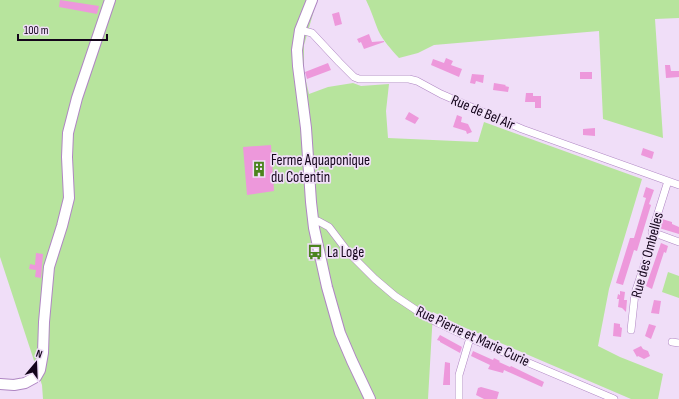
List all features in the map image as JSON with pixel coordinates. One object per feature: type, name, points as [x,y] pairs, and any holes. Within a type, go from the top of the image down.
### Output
[{"type":"street","points":[[0,384],[14,385],[25,383],[36,377],[40,372],[42,365],[44,317],[49,267],[62,226],[68,198],[68,133],[77,98],[110,0]]},
{"type":"street","points":[[312,0],[300,30],[297,56],[306,128],[313,221],[327,287],[337,321],[349,355],[370,399]]},
{"type":"street","name":"Rue de Bel Air","points":[[300,30],[312,33],[338,62],[354,77],[359,79],[409,79],[417,81],[441,94],[522,129],[679,185]]},
{"type":"street","name":"Rue des Ombelles","points":[[631,330],[635,293],[653,239],[652,232],[668,181]]},
{"type":"street","name":"Rue Pierre et Marie Curie","points":[[313,221],[318,221],[329,227],[348,252],[375,279],[395,296],[438,323],[599,396],[614,399]]},
{"type":"street","points":[[652,232],[679,242]]},
{"type":"street","points":[[459,399],[459,375],[470,338]]},
{"type":"green space","points":[[0,0],[317,0],[304,45],[304,73],[309,94],[328,87],[353,83],[361,86],[389,84],[386,111],[388,138],[478,142],[484,122],[642,179],[609,289],[598,346],[620,357],[663,374],[658,399],[631,399],[461,326],[433,312],[428,399],[43,399],[42,385],[0,257]]},
{"type":"green space","points":[[366,0],[679,0],[679,18],[655,19],[663,138],[603,119],[599,31],[434,45],[418,53],[399,58],[387,45],[380,34]]},
{"type":"green space","points":[[668,272],[679,276],[679,298],[662,292]]},
{"type":"building","points":[[60,0],[99,6],[97,14],[59,7]]},
{"type":"building","points":[[339,12],[342,24],[335,26],[332,14]]},
{"type":"building","points":[[369,34],[372,42],[384,42],[364,49],[361,42],[359,43],[357,39]]},
{"type":"building","points":[[446,58],[453,61],[451,65],[462,69],[459,77],[431,65],[433,59],[444,63]]},
{"type":"building","points":[[328,63],[331,70],[307,79],[305,72]]},
{"type":"building","points":[[665,65],[670,65],[671,71],[679,71],[679,77],[666,78]]},
{"type":"building","points":[[580,72],[592,72],[592,79],[580,79]]},
{"type":"building","points":[[472,74],[484,75],[483,83],[476,81],[475,84],[470,83]]},
{"type":"building","points":[[494,83],[506,85],[505,86],[509,87],[508,92],[493,90]]},
{"type":"building","points":[[526,93],[533,93],[533,96],[541,96],[541,108],[535,108],[535,102],[525,102]]},
{"type":"building","points":[[409,112],[419,118],[415,124],[405,119]]},
{"type":"building","points":[[457,115],[462,117],[461,122],[468,124],[472,132],[467,134],[466,131],[453,127]]},
{"type":"building","points":[[595,128],[595,136],[583,135],[583,129]]},
{"type":"building","name":"Ferme Aquaponique du Cotentin","points":[[271,145],[274,191],[247,195],[243,147]]},
{"type":"building","points":[[643,148],[654,152],[652,159],[641,155]]},
{"type":"building","points":[[646,187],[654,190],[649,204],[651,205],[637,251],[634,250],[623,285],[616,283],[630,238],[634,238],[646,198],[643,197]]},
{"type":"building","points":[[662,219],[672,222],[672,224],[679,227],[679,234],[659,228]]},
{"type":"building","points":[[661,243],[668,246],[666,253],[664,252],[652,289],[646,286]]},
{"type":"building","points":[[36,253],[43,254],[41,278],[35,277],[36,270],[29,269],[30,264],[35,265]]},
{"type":"building","points":[[620,291],[625,292],[624,300],[627,300],[626,312],[622,308],[618,307],[619,299],[617,299],[618,294],[620,295]]},
{"type":"building","points":[[654,300],[661,301],[659,314],[651,313]]},
{"type":"building","points":[[614,323],[620,324],[620,327],[622,328],[621,337],[613,336]]},
{"type":"building","points":[[649,324],[656,326],[651,339],[645,336]]},
{"type":"building","points":[[440,335],[462,347],[460,353],[437,340]]},
{"type":"building","points":[[641,346],[643,349],[648,351],[650,356],[644,359],[638,356],[637,357],[633,350]]},
{"type":"building","points":[[473,351],[493,360],[494,358],[500,361],[499,362],[510,367],[511,366],[544,382],[542,387],[504,370],[503,373],[488,369],[490,365],[471,356]]},
{"type":"building","points":[[445,362],[450,363],[450,385],[443,385]]},
{"type":"building","points":[[481,387],[499,392],[497,399],[484,399],[476,395],[478,388]]},
{"type":"place","name":"Ferme Aquaponique du Cotentin","points":[[259,169]]},
{"type":"place","name":"La Loge","points":[[315,252]]}]
